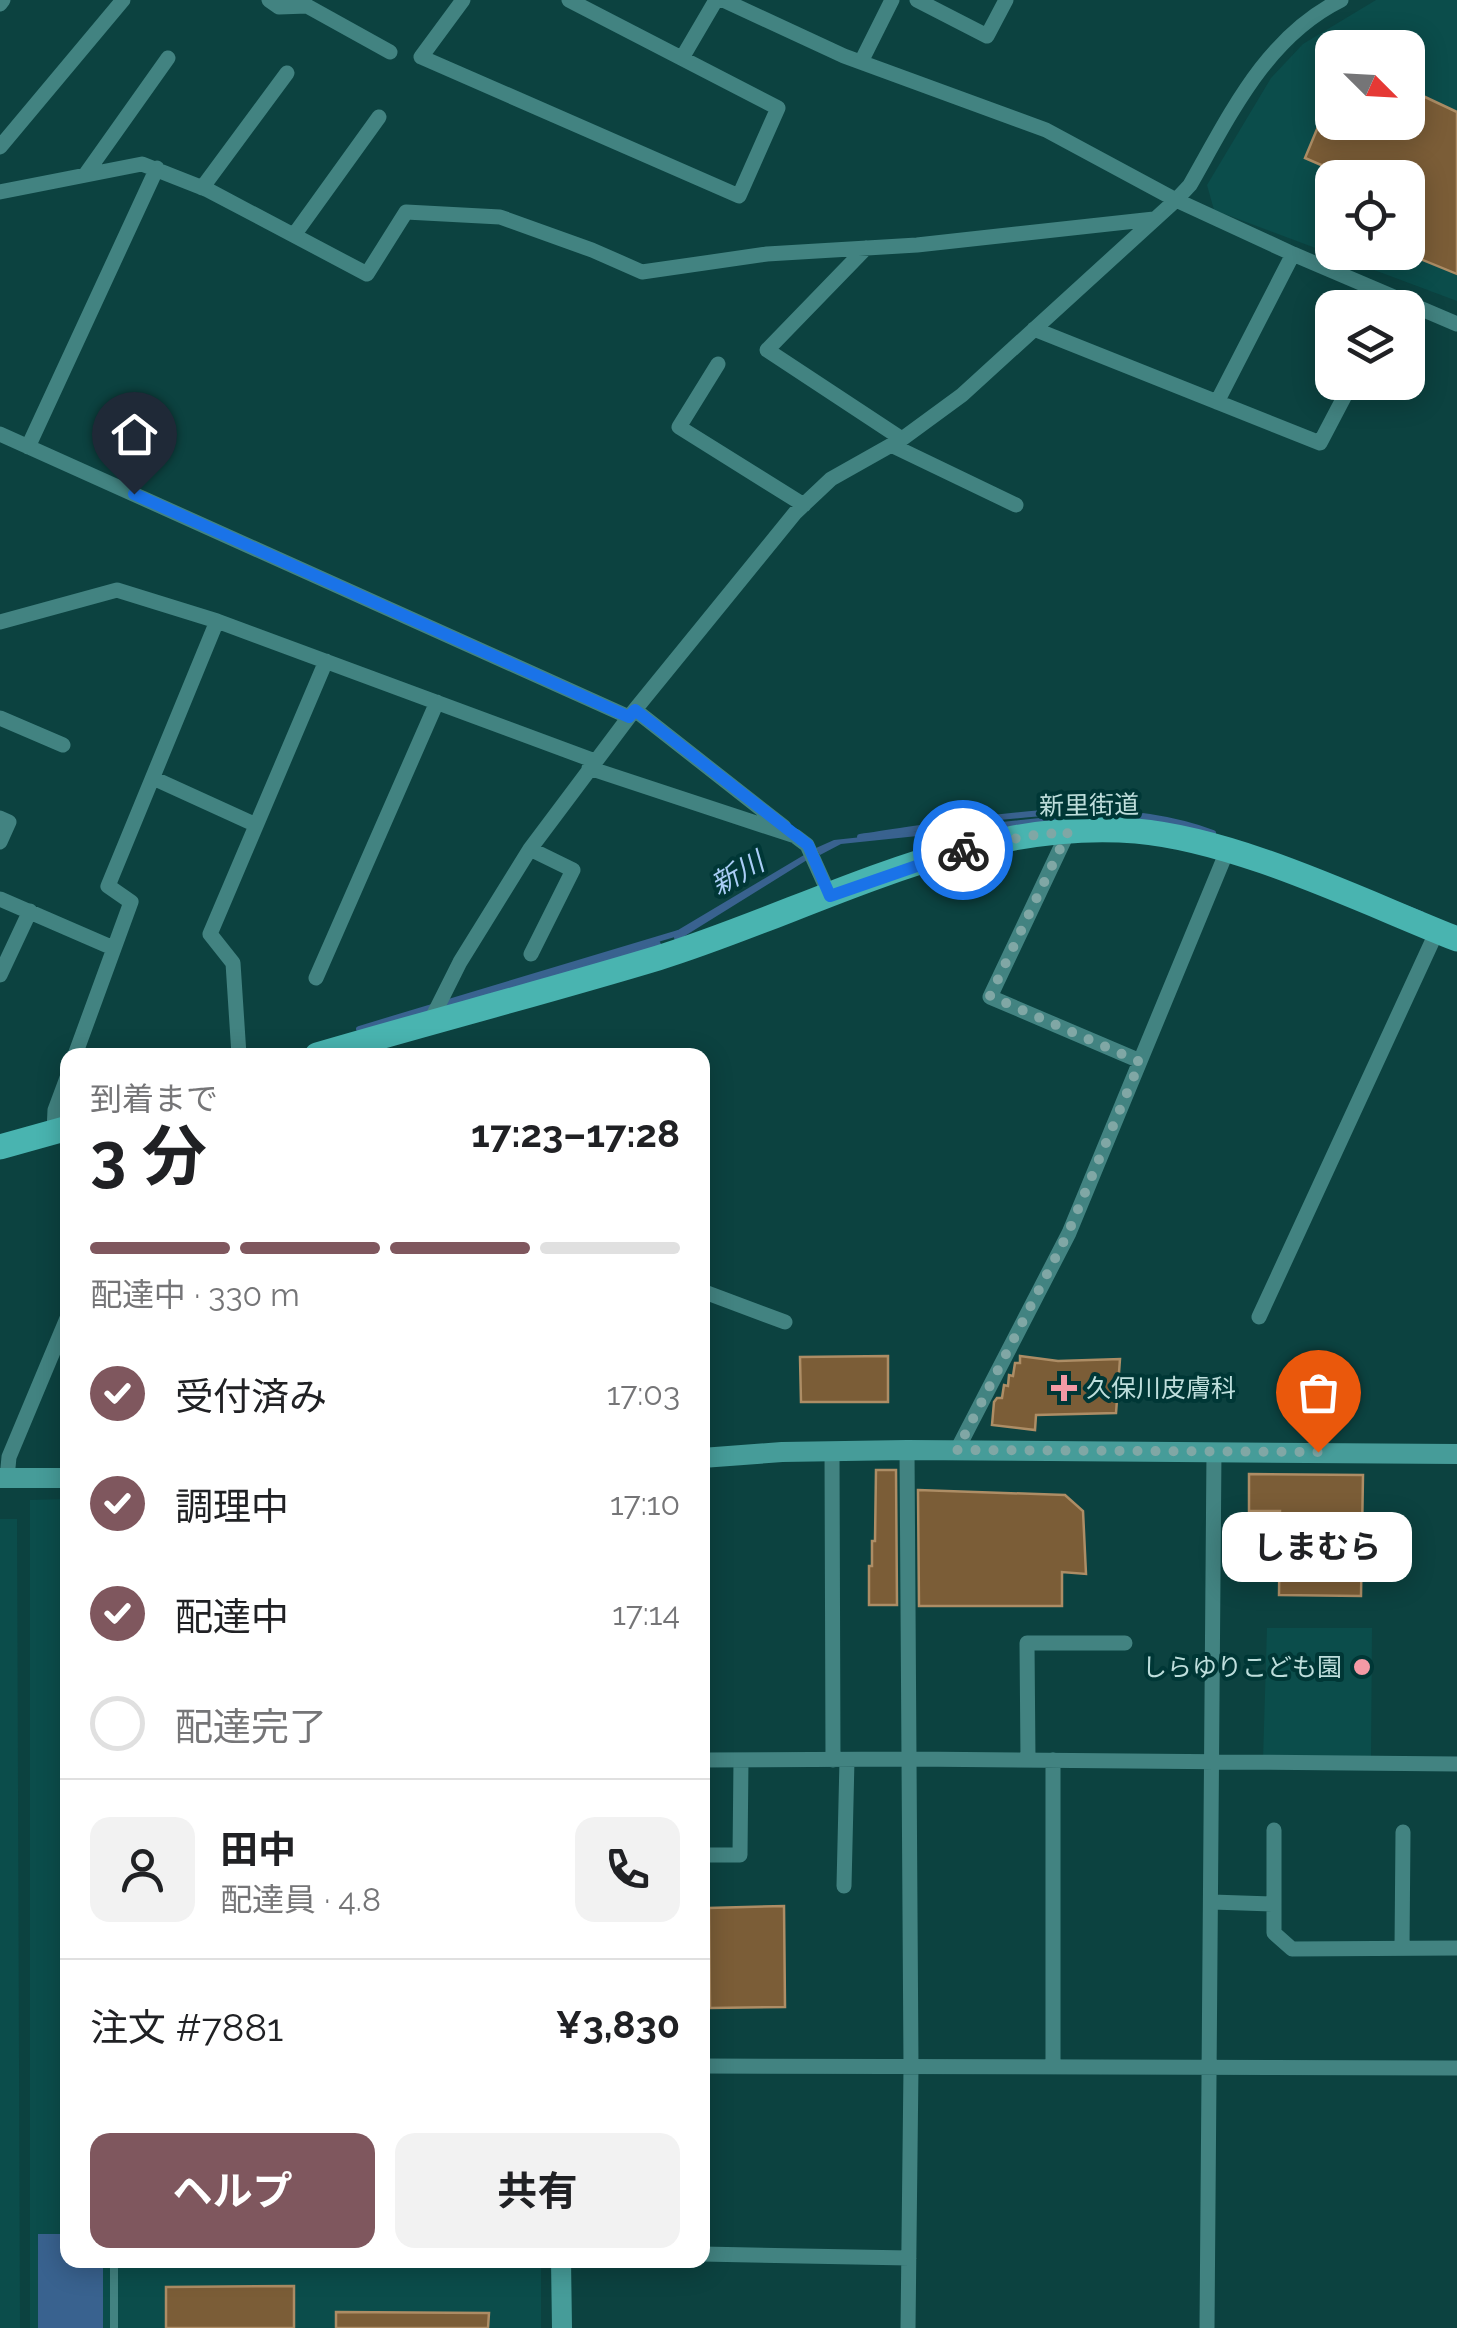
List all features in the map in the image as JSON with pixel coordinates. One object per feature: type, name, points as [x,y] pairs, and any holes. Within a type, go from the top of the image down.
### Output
[{"type":"main road","name":"新里街道","points":[[339,1048],[432,1018],[659,957],[980,846],[1027,836],[1140,832],[1227,851],[1447,935]]},
{"type":"main road","points":[[0,1147],[59,1124]]},
{"type":"street","points":[[0,147],[124,0]]},
{"type":"street","points":[[270,0],[279,7],[307,6],[390,52]]},
{"type":"street","points":[[463,0],[422,57],[739,196],[778,108],[569,0]]},
{"type":"street","points":[[682,58],[720,0],[861,62],[1046,130],[1176,200],[1367,290]]},
{"type":"street","points":[[755,15],[764,0]]},
{"type":"street","points":[[861,62],[892,0]]},
{"type":"street","points":[[917,0],[987,36],[1006,0]]},
{"type":"street","points":[[432,1018],[460,962],[530,849],[632,713],[804,505],[831,479],[897,442],[962,396],[1176,200],[1266,62],[1314,14],[1341,0]]},
{"type":"street","points":[[85,175],[168,58]]},
{"type":"street","points":[[202,188],[287,73]]},
{"type":"street","points":[[294,235],[378,117]]},
{"type":"street","points":[[0,192],[142,164],[202,188],[367,274],[406,212],[500,217],[642,272],[766,254],[866,248],[1154,219]]},
{"type":"street","points":[[28,447],[158,168]]},
{"type":"street","points":[[866,248],[768,350],[897,442],[1016,505]]},
{"type":"street","points":[[1217,402],[1293,254]]},
{"type":"street","points":[[1425,313],[1457,324]]},
{"type":"street","points":[[1034,329],[1320,443],[1343,400]]},
{"type":"street","points":[[718,364],[679,427],[804,505]]},
{"type":"street","points":[[0,434],[632,713],[802,841],[830,896]]},
{"type":"street","points":[[0,622],[117,590],[217,621],[802,841]]},
{"type":"street","points":[[77,1048],[131,902],[108,886],[217,621]]},
{"type":"street","points":[[239,1048],[233,962],[210,934],[326,661]]},
{"type":"street","points":[[316,978],[437,702]]},
{"type":"street","points":[[0,718],[63,745]]},
{"type":"street","points":[[153,778],[256,825]]},
{"type":"street","points":[[0,818],[8,822],[0,842]]},
{"type":"street","points":[[1068,832],[990,996],[1140,1062]]},
{"type":"street","points":[[530,849],[572,870],[530,954]]},
{"type":"street","points":[[957,1450],[1068,1233],[1227,851]]},
{"type":"street","points":[[0,899],[113,948]]},
{"type":"street","points":[[0,975],[30,911]]},
{"type":"street","points":[[1258,1318],[1447,935]]},
{"type":"street","points":[[710,1293],[784,1322]]},
{"type":"street","points":[[60,1335],[9,1457],[4,1478],[60,1478]]},
{"type":"street","points":[[907,1450],[911,1758],[908,2328]]},
{"type":"street","points":[[710,1458],[907,1450],[1457,1454]]},
{"type":"street","points":[[832,1451],[844,1886]]},
{"type":"street","points":[[1208,2328],[1214,1451]]},
{"type":"street","points":[[1028,1760],[1028,1643],[1125,1643]]},
{"type":"street","points":[[710,1760],[911,1758],[1457,1764]]},
{"type":"street","points":[[710,1855],[740,1855],[741,1760]]},
{"type":"street","points":[[1053,1760],[1053,2067]]},
{"type":"street","points":[[1274,1830],[1274,1934],[1292,1949],[1457,1948]]},
{"type":"street","points":[[1402,1948],[1403,1832]]},
{"type":"street","points":[[1212,1902],[1274,1904]]},
{"type":"street","points":[[710,2066],[1457,2068]]},
{"type":"street","points":[[710,2254],[908,2258]]},
{"type":"street","points":[[561,2268],[562,2328]]},
{"type":"lane","points":[[114,2268],[114,2328]]},
{"type":"shaded area","points":[[1376,0],[1457,0],[1457,301],[1374,270],[1425,270],[1425,160],[1315,160],[1315,248],[1214,210],[1207,185],[1271,78],[1315,37],[1315,140],[1425,140],[1425,30],[1326,30]]},
{"type":"shaded area","points":[[1087,813],[1174,824],[1217,835],[1424,912],[1422,918],[1079,819],[841,844],[820,855],[816,848],[834,840]]},
{"type":"shaded area","points":[[804,855],[807,860],[675,942],[673,933]]},
{"type":"shaded area","points":[[659,940],[662,946],[448,1011],[446,1004]]},
{"type":"shaded area","points":[[60,1499],[60,2268],[541,2268],[541,2328],[30,2328],[30,1500]]},
{"type":"shaded area","points":[[0,1519],[17,1519],[20,2328],[0,2328]]},
{"type":"shaded area","points":[[1267,1628],[1372,1628],[1371,1760],[1263,1760]]},
{"type":"shaded area","points":[[38,2234],[60,2234],[60,2268],[103,2268],[103,2328],[38,2328]]},
{"type":"building","points":[[1425,97],[1457,112],[1457,274],[1425,261],[1425,160],[1315,162],[1305,158],[1315,134],[1315,140],[1425,140]]},
{"type":"building","points":[[888,1356],[888,1402],[801,1402],[800,1357]]},
{"type":"building","points":[[1020,1356],[1058,1361],[1120,1359],[1116,1413],[1036,1415],[1035,1430],[992,1425],[994,1402],[1002,1398],[1004,1385],[1008,1386],[1009,1375],[1013,1376]]},
{"type":"building","points":[[876,1470],[896,1470],[897,1605],[869,1605]]},
{"type":"building","points":[[1249,1474],[1363,1475],[1361,1596],[1279,1595],[1280,1511],[1249,1511]]},
{"type":"building","points":[[918,1490],[1065,1495],[1083,1511],[1086,1574],[1062,1572],[1062,1606],[919,1606]]},
{"type":"building","points":[[784,1906],[785,2007],[710,2008],[710,1908]]},
{"type":"building","points":[[294,2286],[294,2328],[166,2328],[166,2287]]},
{"type":"building","points":[[336,2312],[489,2313],[488,2328],[336,2328]]},
{"type":"waterway","name":"新川","points":[[860,837],[993,818],[1083,812],[1171,821],[1213,833]]},
{"type":"waterway","name":"新川","points":[[359,1029],[678,933]]},
{"type":"way so far","points":[[963,850],[1068,832],[990,996],[1140,1062],[1068,1233],[957,1450],[1318,1452]]},
{"type":"place","name":"久保川皮膚科","points":[[1064,1388]]},
{"type":"place","name":"しまむら","points":[[1318,1452]]},
{"type":"place","name":"しらゆりこども園","points":[[1362,1667]]},
{"type":"route","points":[[134,494],[629,717],[635,710],[808,845],[830,896],[963,850]]}]
